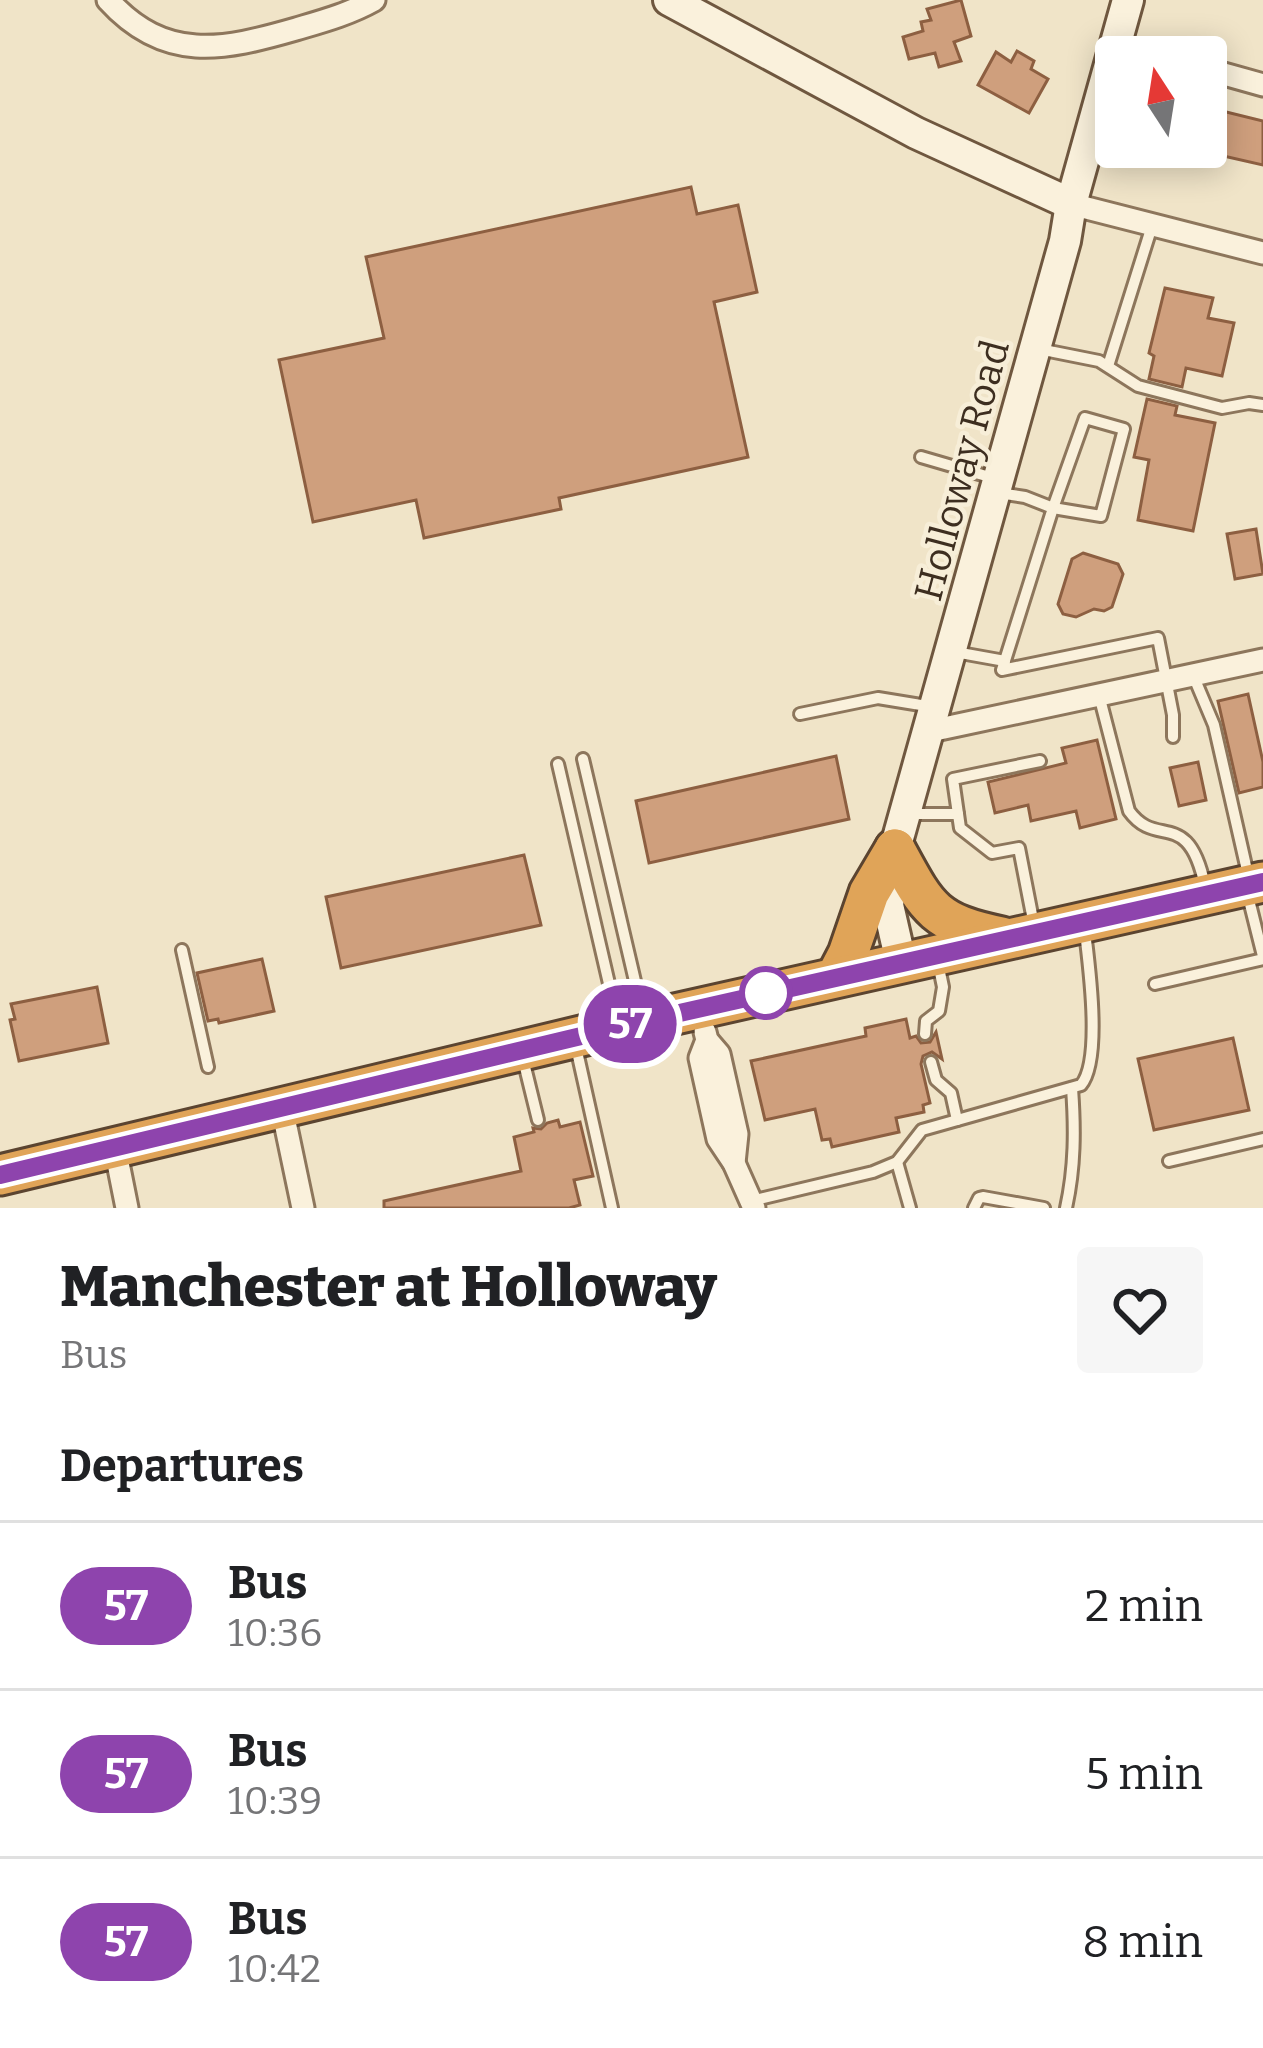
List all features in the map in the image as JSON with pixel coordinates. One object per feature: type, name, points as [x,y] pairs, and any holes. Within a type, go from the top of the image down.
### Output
[{"type":"highway","points":[[900,832],[920,895],[933,912],[974,932],[1021,936]]},
{"type":"highway","points":[[836,977],[869,893],[900,832]]},
{"type":"highway","points":[[0,1175],[632,1023],[704,1024],[836,977],[1253,885]]},
{"type":"street","points":[[108,0],[159,38],[204,48],[248,43],[355,11],[374,0]]},
{"type":"street","name":"Holloway Road","points":[[919,958],[888,905],[900,832],[1128,0]]},
{"type":"street","points":[[682,3],[916,133],[1070,204],[1263,254]]},
{"type":"street","points":[[1227,75],[1263,85]]},
{"type":"street","points":[[933,720],[1099,695],[1263,660]]},
{"type":"street","points":[[704,1024],[700,1058],[718,1139],[753,1204]]},
{"type":"street","points":[[282,1108],[304,1208]]},
{"type":"street","points":[[115,1148],[127,1208]]},
{"type":"lane","points":[[1108,366],[1152,225]]},
{"type":"lane","points":[[1035,348],[1100,361],[1138,386],[1222,408],[1263,405]]},
{"type":"lane","points":[[921,457],[1053,508],[1101,516],[1124,429],[1085,418],[1053,508],[1002,670],[1157,638],[1174,736]]},
{"type":"lane","points":[[952,652],[1005,661]]},
{"type":"lane","points":[[1155,984],[1263,957],[1253,885],[1214,725],[1193,675]]},
{"type":"lane","points":[[1099,695],[1129,811],[1149,827],[1183,837],[1200,862],[1207,895]]},
{"type":"lane","points":[[800,714],[878,698],[933,720]]},
{"type":"lane","points":[[583,759],[632,1023]]},
{"type":"lane","points":[[1021,936],[1018,848],[992,854],[960,828],[952,779],[1040,760]]},
{"type":"lane","points":[[558,764],[632,1023]]},
{"type":"lane","points":[[900,832],[958,814]]},
{"type":"lane","points":[[753,1204],[897,1162],[922,1130],[1081,1085],[1092,1063],[1083,923]]},
{"type":"lane","points":[[182,950],[208,1067]]},
{"type":"lane","points":[[919,958],[944,987],[939,1012],[926,1021],[925,1034]]},
{"type":"lane","points":[[574,1037],[612,1208]]},
{"type":"lane","points":[[521,1050],[538,1120]]},
{"type":"lane","points":[[931,1062],[936,1080],[951,1093],[957,1120]]},
{"type":"lane","points":[[1066,1208],[1076,1135],[1072,1088]]},
{"type":"lane","points":[[1169,1161],[1263,1139]]},
{"type":"lane","points":[[897,1162],[910,1208]]},
{"type":"lane","points":[[974,1208],[983,1197],[1044,1208]]},
{"type":"building","points":[[961,0],[971,36],[954,42],[961,61],[939,67],[935,53],[909,59],[903,37],[923,31],[921,22],[931,20],[927,9]]},
{"type":"building","points":[[1017,51],[1034,61],[1031,69],[1048,79],[1029,113],[978,85],[996,52],[1011,62]]},
{"type":"building","points":[[1227,112],[1263,121],[1263,165],[1227,157]]},
{"type":"building","points":[[691,187],[697,214],[738,205],[757,292],[714,302],[748,457],[559,498],[561,509],[424,538],[416,500],[313,522],[279,360],[384,338],[366,257]]},
{"type":"building","points":[[1165,288],[1213,298],[1208,318],[1234,323],[1222,376],[1186,368],[1182,387],[1149,379],[1154,356],[1149,353]]},
{"type":"building","points":[[1147,399],[1177,406],[1175,415],[1215,423],[1193,531],[1138,520],[1149,460],[1134,457]]},
{"type":"building","points":[[1256,529],[1263,574],[1235,579],[1227,534]]},
{"type":"building","points":[[1083,553],[1118,564],[1123,574],[1112,607],[1076,617],[1063,614],[1058,604],[1072,559]]},
{"type":"building","points":[[1248,694],[1263,762],[1263,787],[1239,793],[1218,701]]},
{"type":"building","points":[[1097,740],[1116,819],[1080,828],[1076,811],[1031,821],[1028,805],[995,813],[988,782],[1066,763],[1062,748]]},
{"type":"building","points":[[836,756],[849,819],[649,863],[636,801]]},
{"type":"building","points":[[1198,762],[1206,800],[1179,806],[1170,768]]},
{"type":"building","points":[[524,855],[541,925],[341,968],[326,897]]},
{"type":"building","points":[[262,959],[274,1011],[219,1023],[218,1019],[208,1021],[197,973]]},
{"type":"building","points":[[97,987],[108,1043],[19,1061],[11,1004]]},
{"type":"building","points":[[906,1019],[910,1038],[916,1036],[921,1043],[930,1042],[936,1032],[942,1059],[932,1052],[923,1056],[930,1103],[923,1105],[924,1112],[896,1118],[899,1132],[832,1147],[830,1139],[822,1140],[815,1109],[765,1120],[751,1061],[866,1036],[865,1028]]},
{"type":"building","points":[[1233,1038],[1249,1110],[1154,1130],[1138,1059]]},
{"type":"building","points":[[558,1120],[560,1127],[580,1122],[593,1176],[574,1180],[580,1205],[384,1208],[384,1201],[521,1171],[514,1137]]},
{"type":"bus line","name":"57","points":[[0,1175],[644,1021],[1263,882]]}]
